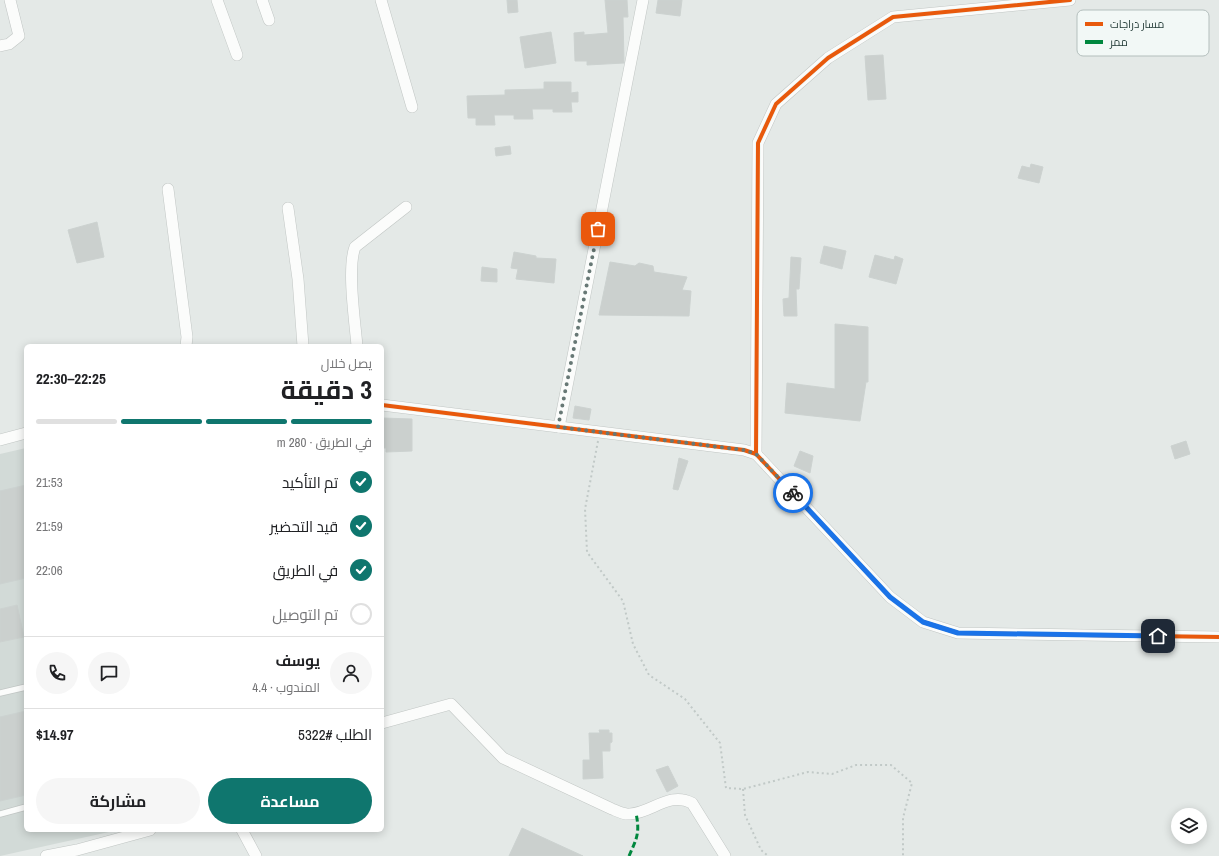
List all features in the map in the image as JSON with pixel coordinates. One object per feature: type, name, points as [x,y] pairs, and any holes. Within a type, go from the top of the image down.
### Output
[{"type":"street","points":[[0,46],[9,44],[19,36],[10,0]]},
{"type":"street","points":[[217,0],[237,55]]},
{"type":"street","points":[[262,0],[270,20]]},
{"type":"street","points":[[381,0],[412,107]]},
{"type":"street","points":[[558,427],[643,0]]},
{"type":"street","points":[[756,454],[758,143],[776,104],[828,58],[893,17],[1070,0]]},
{"type":"street","points":[[168,188],[187,337],[186,344]]},
{"type":"street","points":[[357,344],[353,300],[352,255],[355,247],[406,207]]},
{"type":"street","points":[[288,208],[298,279],[303,344]]},
{"type":"street","points":[[384,405],[744,450],[756,454],[890,597],[923,622],[958,633],[1219,637]]},
{"type":"street","points":[[0,440],[24,434]]},
{"type":"street","points":[[384,722],[451,704],[504,758],[612,809],[628,814],[672,799],[685,799],[692,803],[724,856]]},
{"type":"street","points":[[46,856],[77,850],[143,832]]},
{"type":"street","points":[[243,832],[256,856]]},
{"type":"lane","points":[[0,693],[24,687]]},
{"type":"lane","points":[[0,814],[24,808]]},
{"type":"path","points":[[601,432],[585,509],[587,552],[623,601],[633,644],[649,674],[685,699],[720,743],[726,788],[743,789],[808,772],[832,774],[856,765],[891,765],[912,783],[903,818],[903,856]]},
{"type":"path","points":[[743,789],[745,815],[761,850],[768,856]]},
{"type":"shaded area","points":[[24,448],[24,832],[109,832],[0,856],[0,454]]},
{"type":"building","points":[[507,0],[517,0],[518,12],[508,13]]},
{"type":"building","points":[[605,0],[627,0],[628,17],[623,17],[624,63],[587,65],[587,61],[575,61],[574,33],[584,32],[584,35],[608,33]]},
{"type":"building","points":[[658,0],[682,0],[680,16],[656,13]]},
{"type":"building","points":[[551,32],[556,63],[525,68],[520,37]]},
{"type":"building","points":[[883,55],[886,99],[868,100],[865,56]]},
{"type":"building","points":[[544,82],[571,82],[571,93],[578,92],[578,102],[571,102],[572,112],[553,112],[553,109],[532,109],[533,119],[514,119],[514,115],[494,115],[495,125],[476,125],[476,118],[468,118],[467,96],[505,95],[505,90],[544,89]]},
{"type":"building","points":[[510,146],[511,154],[496,156],[495,148]]},
{"type":"building","points":[[1031,164],[1043,167],[1039,183],[1018,178],[1022,166],[1030,168]]},
{"type":"building","points":[[97,222],[104,257],[77,263],[68,230]]},
{"type":"building","points":[[824,246],[846,251],[842,269],[820,263]]},
{"type":"building","points":[[514,252],[536,256],[536,258],[556,259],[554,283],[516,279],[518,269],[511,268]]},
{"type":"building","points":[[875,255],[894,260],[895,256],[903,259],[896,284],[869,277]]},
{"type":"building","points":[[791,257],[801,258],[799,289],[796,289],[797,316],[784,316],[783,299],[789,298]]},
{"type":"building","points":[[610,262],[635,266],[639,263],[653,266],[654,272],[687,277],[682,290],[691,291],[689,316],[599,315]]},
{"type":"building","points":[[482,267],[497,269],[497,282],[481,281]]},
{"type":"building","points":[[835,324],[868,327],[868,382],[866,382],[860,421],[785,413],[787,383],[835,389]]},
{"type":"building","points":[[575,406],[591,409],[589,420],[573,418]]},
{"type":"building","points":[[384,418],[412,419],[412,451],[386,452],[386,448],[384,448]]},
{"type":"building","points":[[1186,441],[1190,454],[1175,459],[1171,446]]},
{"type":"building","points":[[800,451],[813,456],[810,473],[794,466]]},
{"type":"building","points":[[679,458],[688,461],[678,490],[673,489]]},
{"type":"building","points":[[24,485],[24,578],[0,584],[0,491]]},
{"type":"building","points":[[17,605],[24,637],[0,642],[0,609]]},
{"type":"building","points":[[24,711],[24,795],[0,801],[0,717]]},
{"type":"building","points":[[599,730],[609,730],[609,733],[612,733],[610,751],[602,751],[603,778],[583,779],[583,760],[590,760],[589,733],[600,733]]},
{"type":"building","points":[[668,766],[678,786],[667,792],[656,770]]},
{"type":"building","points":[[522,828],[583,856],[509,856]]},
{"type":"marked path","points":[[629,856],[638,831],[636,813]]},
{"type":"cycle path","points":[[756,454],[758,143],[776,104],[828,58],[893,17],[1070,0]]},
{"type":"cycle path","points":[[384,405],[744,450],[756,454],[890,597],[923,622],[958,633],[1219,637]]},
{"type":"way so far","points":[[598,229],[570,374],[558,427],[744,450],[756,454],[793,493]]},
{"type":"route","points":[[793,493],[890,597],[923,622],[958,633],[1158,636]]}]
